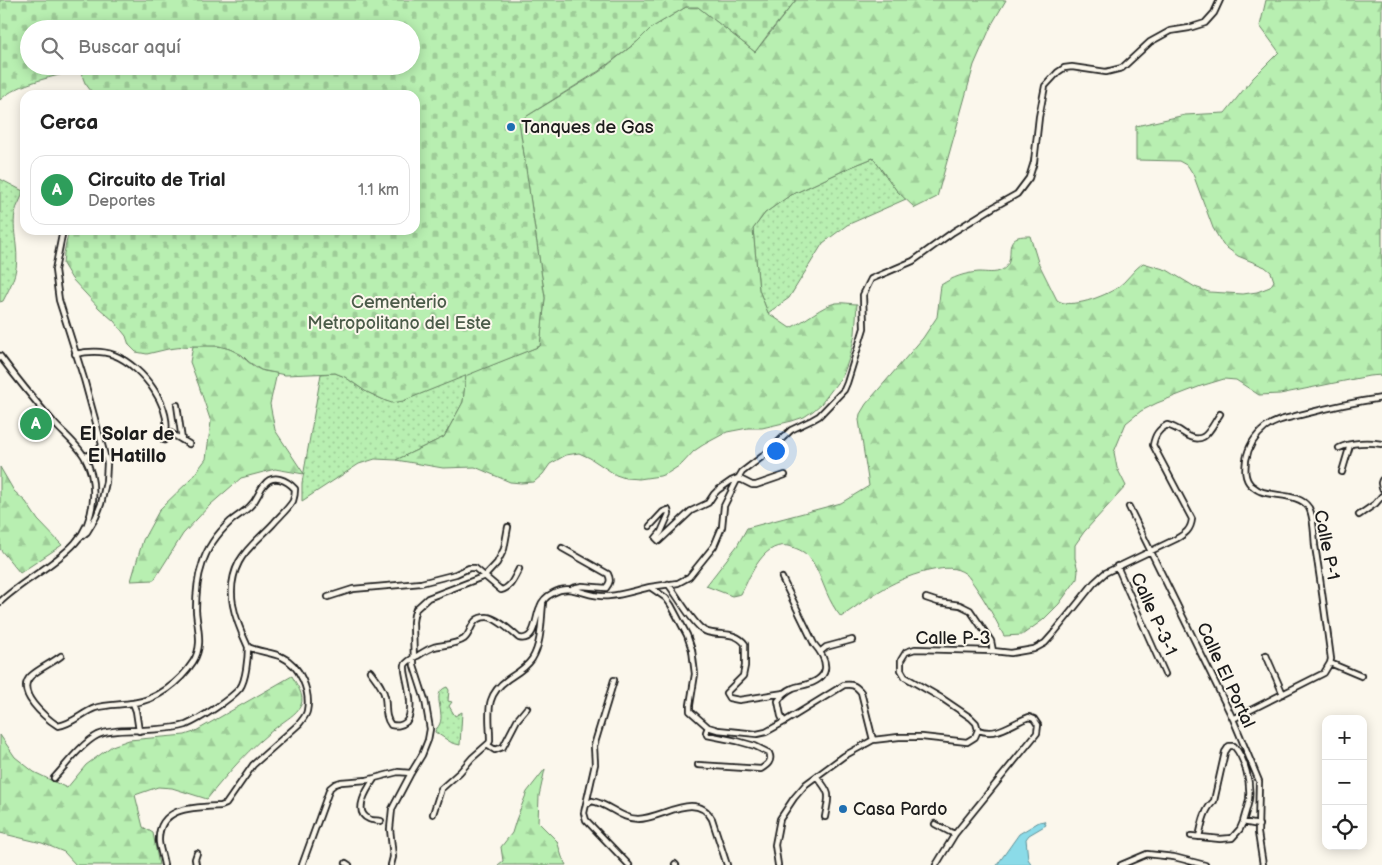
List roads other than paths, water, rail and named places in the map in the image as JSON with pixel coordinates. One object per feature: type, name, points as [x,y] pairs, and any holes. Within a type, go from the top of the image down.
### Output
[{"type":"street","points":[[572,589],[593,596],[608,596],[678,583],[689,576],[714,546],[722,527],[724,506],[742,472],[767,453],[791,430],[819,416],[844,390],[864,328],[863,294],[871,279],[913,261],[953,232],[1017,194],[1030,178],[1045,86],[1064,68],[1072,67],[1106,72],[1122,68],[1150,42],[1164,34],[1205,22],[1214,13],[1220,0]]},
{"type":"street","points":[[0,602],[57,559],[87,532],[96,518],[104,492],[107,472],[106,458],[59,300],[56,270],[62,235]]},
{"type":"street","points":[[76,354],[101,351],[115,355],[141,372],[158,397],[168,431],[164,440]]},
{"type":"street","points":[[0,356],[55,425],[84,456],[91,475],[93,497],[90,514],[78,539]]},
{"type":"street","name":"Calle P-1","points":[[1330,663],[1322,584],[1309,508],[1302,502],[1286,495],[1259,491],[1249,483],[1245,474],[1247,458],[1250,447],[1257,435],[1277,421],[1320,410],[1382,398]]},
{"type":"street","points":[[177,405],[182,440]]},
{"type":"street","name":"Calle P-3","points":[[978,730],[976,723],[971,718],[943,698],[904,677],[901,670],[901,660],[906,652],[915,648],[1011,653],[1034,649],[1045,643],[1094,583],[1105,573],[1176,539],[1186,533],[1192,526],[1192,519],[1153,445],[1154,436],[1167,425],[1174,427],[1193,439],[1200,439],[1205,436],[1220,414]]},
{"type":"street","points":[[168,431],[189,444]]},
{"type":"street","points":[[1339,448],[1370,442],[1382,444]]},
{"type":"street","points":[[84,456],[97,452],[102,445]]},
{"type":"street","points":[[1342,472],[1350,445]]},
{"type":"street","points":[[650,526],[663,512],[668,510],[669,514],[661,532],[656,538],[658,541],[692,511],[708,503],[718,490],[730,481],[738,478],[756,485],[785,475]]},
{"type":"street","points":[[54,778],[84,746],[98,735],[110,732],[139,731],[185,725],[207,714],[241,687],[248,659],[248,647],[236,621],[232,600],[232,587],[240,561],[251,546],[293,500],[295,490],[289,482],[280,479],[269,480],[263,486],[255,502],[216,536],[207,550],[201,566],[198,583],[196,610],[200,634],[198,650],[194,661],[173,686],[147,700],[104,705],[87,711],[66,725],[58,726],[50,721],[34,704],[27,693],[26,684],[30,677],[61,656]]},
{"type":"street","points":[[1382,480],[1380,483],[1382,488]]},
{"type":"street","points":[[1359,515],[1375,504],[1382,496]]},
{"type":"street","name":"Calle El Portal","points":[[1129,507],[1233,719],[1259,781],[1258,833],[1263,865]]},
{"type":"street","points":[[391,865],[393,856],[390,829],[392,809],[422,755],[430,729],[425,700],[414,666],[413,622],[416,609],[428,598],[440,592],[485,576],[497,563],[504,550],[508,527]]},
{"type":"street","points":[[370,671],[384,691],[388,721],[392,725],[400,726],[404,724],[408,719],[410,706],[405,669],[406,664],[414,657],[431,648],[462,640],[466,637],[472,624],[479,618],[489,617],[497,620],[519,638],[523,639],[533,632],[539,608],[543,600],[549,595],[561,589],[572,589],[582,586],[606,588],[610,583],[608,574],[562,548]]},
{"type":"street","name":"Calle P-3-1","points":[[1117,566],[1165,674]]},
{"type":"street","points":[[328,598],[353,589],[421,583],[456,574],[469,568],[475,568],[501,590],[510,586],[519,569]]},
{"type":"street","points":[[668,584],[702,630],[739,637],[745,644],[743,676],[726,693],[729,698],[739,700],[784,693],[794,687],[816,681],[825,671],[826,663],[814,644],[782,578]]},
{"type":"street","points":[[650,587],[666,598],[687,634],[692,650],[695,674],[690,711],[708,727],[718,730],[757,734],[766,732],[844,685],[850,684],[855,685],[861,692],[873,740]]},
{"type":"street","points":[[926,598],[960,605],[970,610],[991,641],[993,651]]},
{"type":"street","points":[[433,814],[441,790],[472,758],[488,745],[490,741],[489,702],[491,696],[503,682],[528,664],[536,651],[543,600]]},
{"type":"street","points":[[820,652],[826,647],[852,640]]},
{"type":"street","points":[[164,865],[159,842],[161,828],[165,819],[175,811],[226,804],[253,765],[299,724],[307,712],[305,685],[291,663],[281,657],[248,647]]},
{"type":"street","points":[[1266,655],[1283,694]]},
{"type":"street","points":[[1233,719],[1324,673],[1330,663],[1361,676]]},
{"type":"street","points":[[614,680],[594,746],[595,764],[584,813],[586,820],[629,865]]},
{"type":"street","points":[[784,693],[778,701],[784,722]]},
{"type":"street","points":[[133,703],[139,731]]},
{"type":"street","points":[[488,745],[495,750],[503,747],[517,720],[527,708]]},
{"type":"street","points":[[778,865],[775,845],[780,819],[806,784],[844,756],[873,740],[922,737],[967,742],[975,737],[978,730],[986,733],[997,732],[1029,717],[1034,719],[1038,726],[1036,734],[956,834],[936,865]]},
{"type":"street","points":[[698,765],[761,769],[768,765],[771,760],[769,753],[755,746],[707,735],[708,727]]},
{"type":"street","points":[[1191,836],[1198,837],[1220,839],[1232,838],[1236,836],[1240,829],[1249,800],[1249,789],[1246,772],[1238,751],[1234,746],[1229,746],[1225,752],[1214,801],[1204,816],[1198,837]]},
{"type":"street","points":[[302,865],[330,788],[341,782],[374,779],[398,772],[411,773]]},
{"type":"street","points":[[817,777],[829,795],[825,817]]},
{"type":"street","points":[[374,779],[364,795],[361,807],[363,814],[368,819],[381,821]]},
{"type":"street","points":[[586,805],[592,801],[601,803],[620,814],[637,819],[685,806],[702,808],[708,812],[712,819],[727,865]]},
{"type":"street","points":[[1243,822],[1259,825]]},
{"type":"street","points":[[935,824],[956,834]]},
{"type":"street","points":[[196,865],[197,853]]},
{"type":"street","points":[[1121,865],[1147,854],[1174,857],[1205,865]]},
{"type":"water","points":[[1044,821],[1046,825],[1029,835],[1026,839],[1028,859],[1032,865],[997,865],[1019,834]]},
{"type":"place","name":"Tanques de Gas","points":[[511,127]]},
{"type":"place","name":"Circuito de Trial","points":[[36,424]]},
{"type":"place","name":"Casa Pardo","points":[[843,809]]},
{"type":"district","name":"El Solar de El Hatillo","points":[[127,444]]},
{"type":"park label","name":"Cementerio Metropolitano del Este","points":[[399,312]]}]
